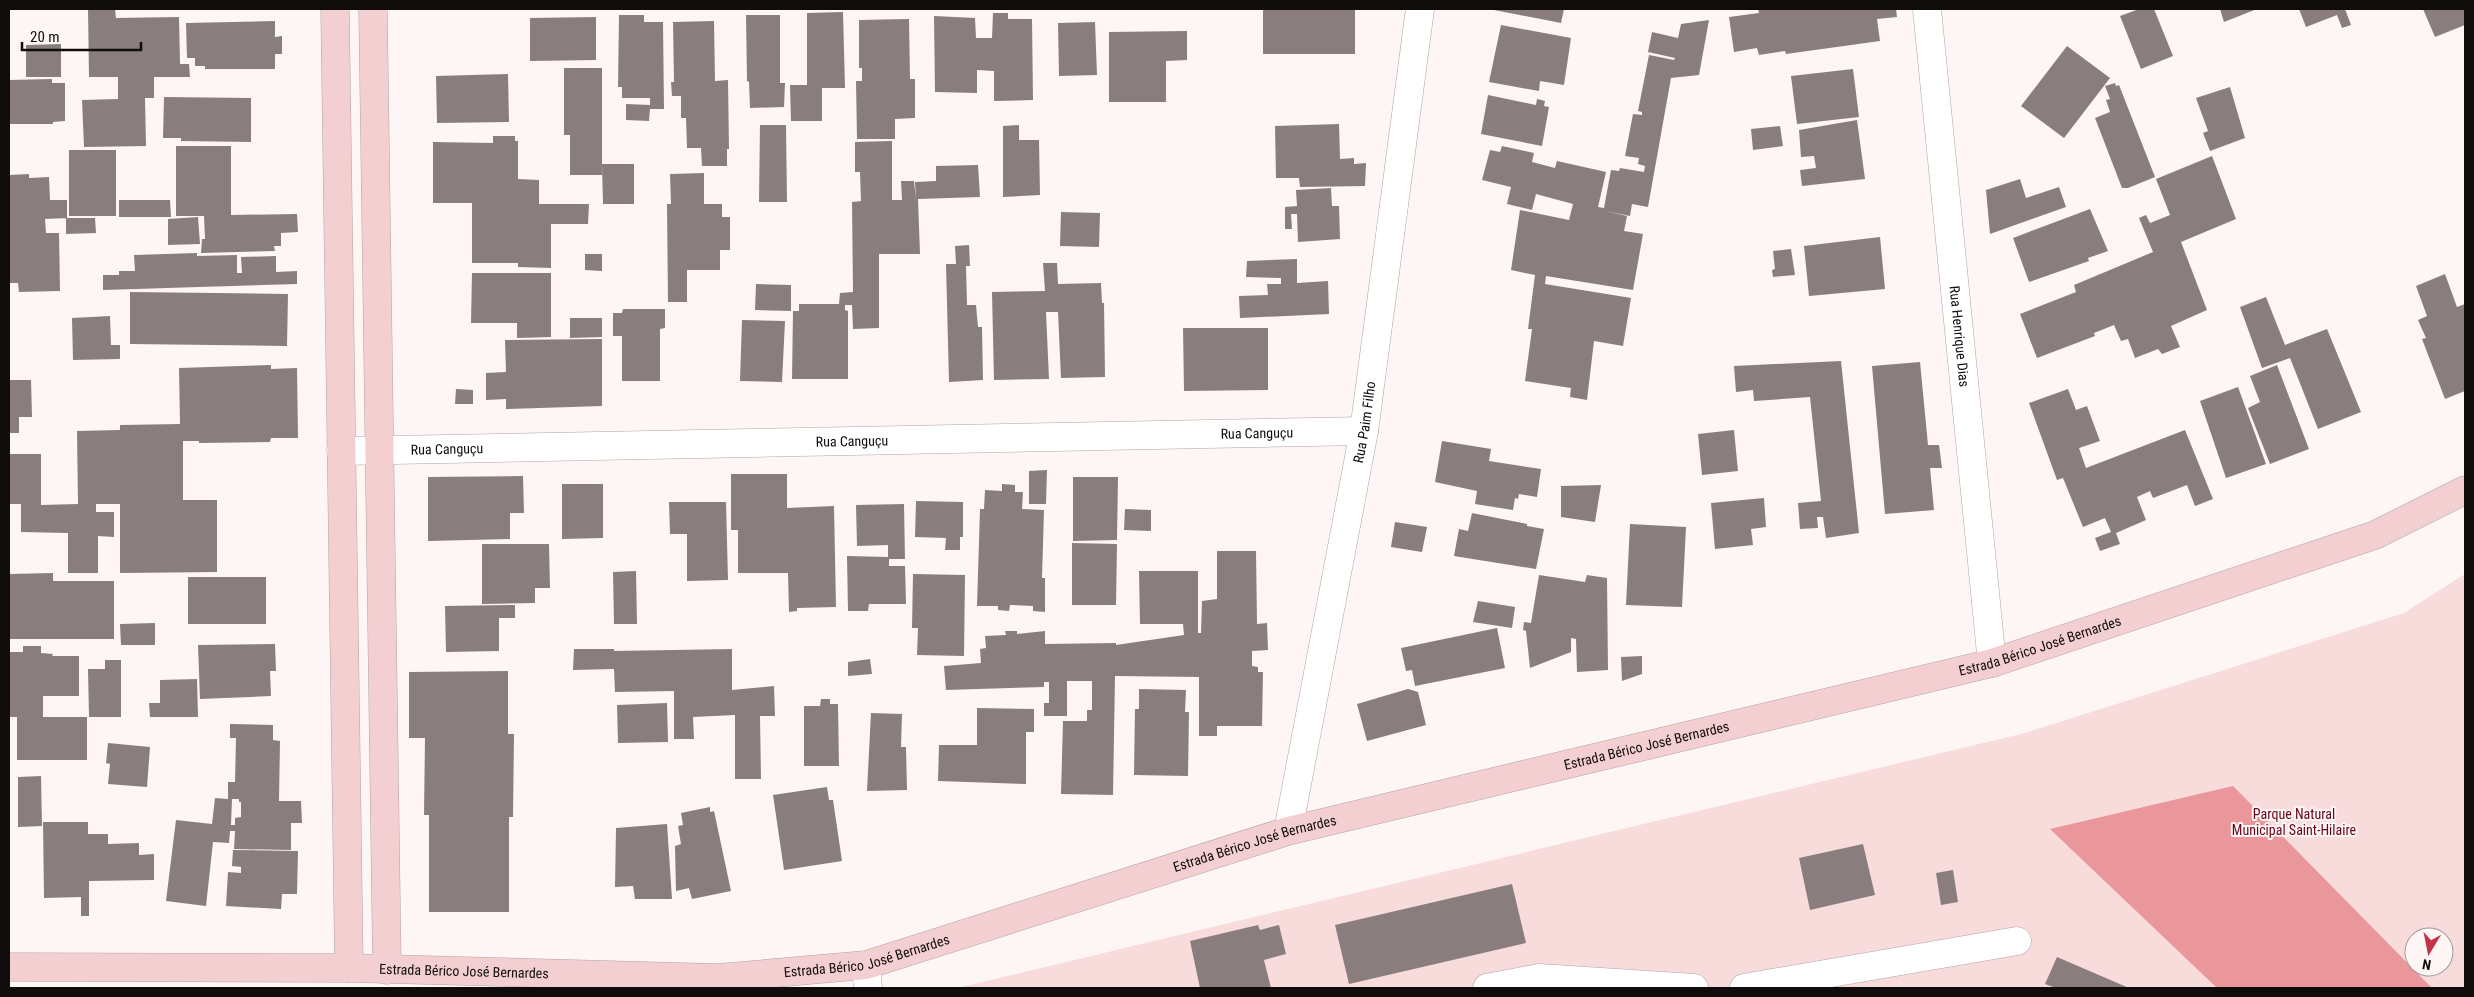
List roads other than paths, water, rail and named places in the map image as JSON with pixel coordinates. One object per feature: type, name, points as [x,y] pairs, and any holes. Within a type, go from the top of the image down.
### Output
[{"type":"main road","points":[[334,9],[349,968]]},
{"type":"main road","points":[[373,9],[388,970]]},
{"type":"main road","name":"Estrada Bérico José Bernardes","points":[[9,967],[349,968],[718,978],[867,977],[1288,831],[1992,663],[2375,535],[2465,490]]},
{"type":"street","name":"Rua Paim Filho","points":[[1288,831],[1364,431],[1420,9]]},
{"type":"street","name":"Rua Henrique Dias","points":[[1927,9],[1992,663]]},
{"type":"street","name":"Rua Canguçu","points":[[341,451],[1364,431]]},
{"type":"street","points":[[1744,988],[2017,941]]},
{"type":"street","points":[[1487,988],[1539,978],[1628,986],[1694,988]]},
{"type":"park label","name":"Parque Natural Municipal Saint-Hilaire","points":[[2294,822]]}]
